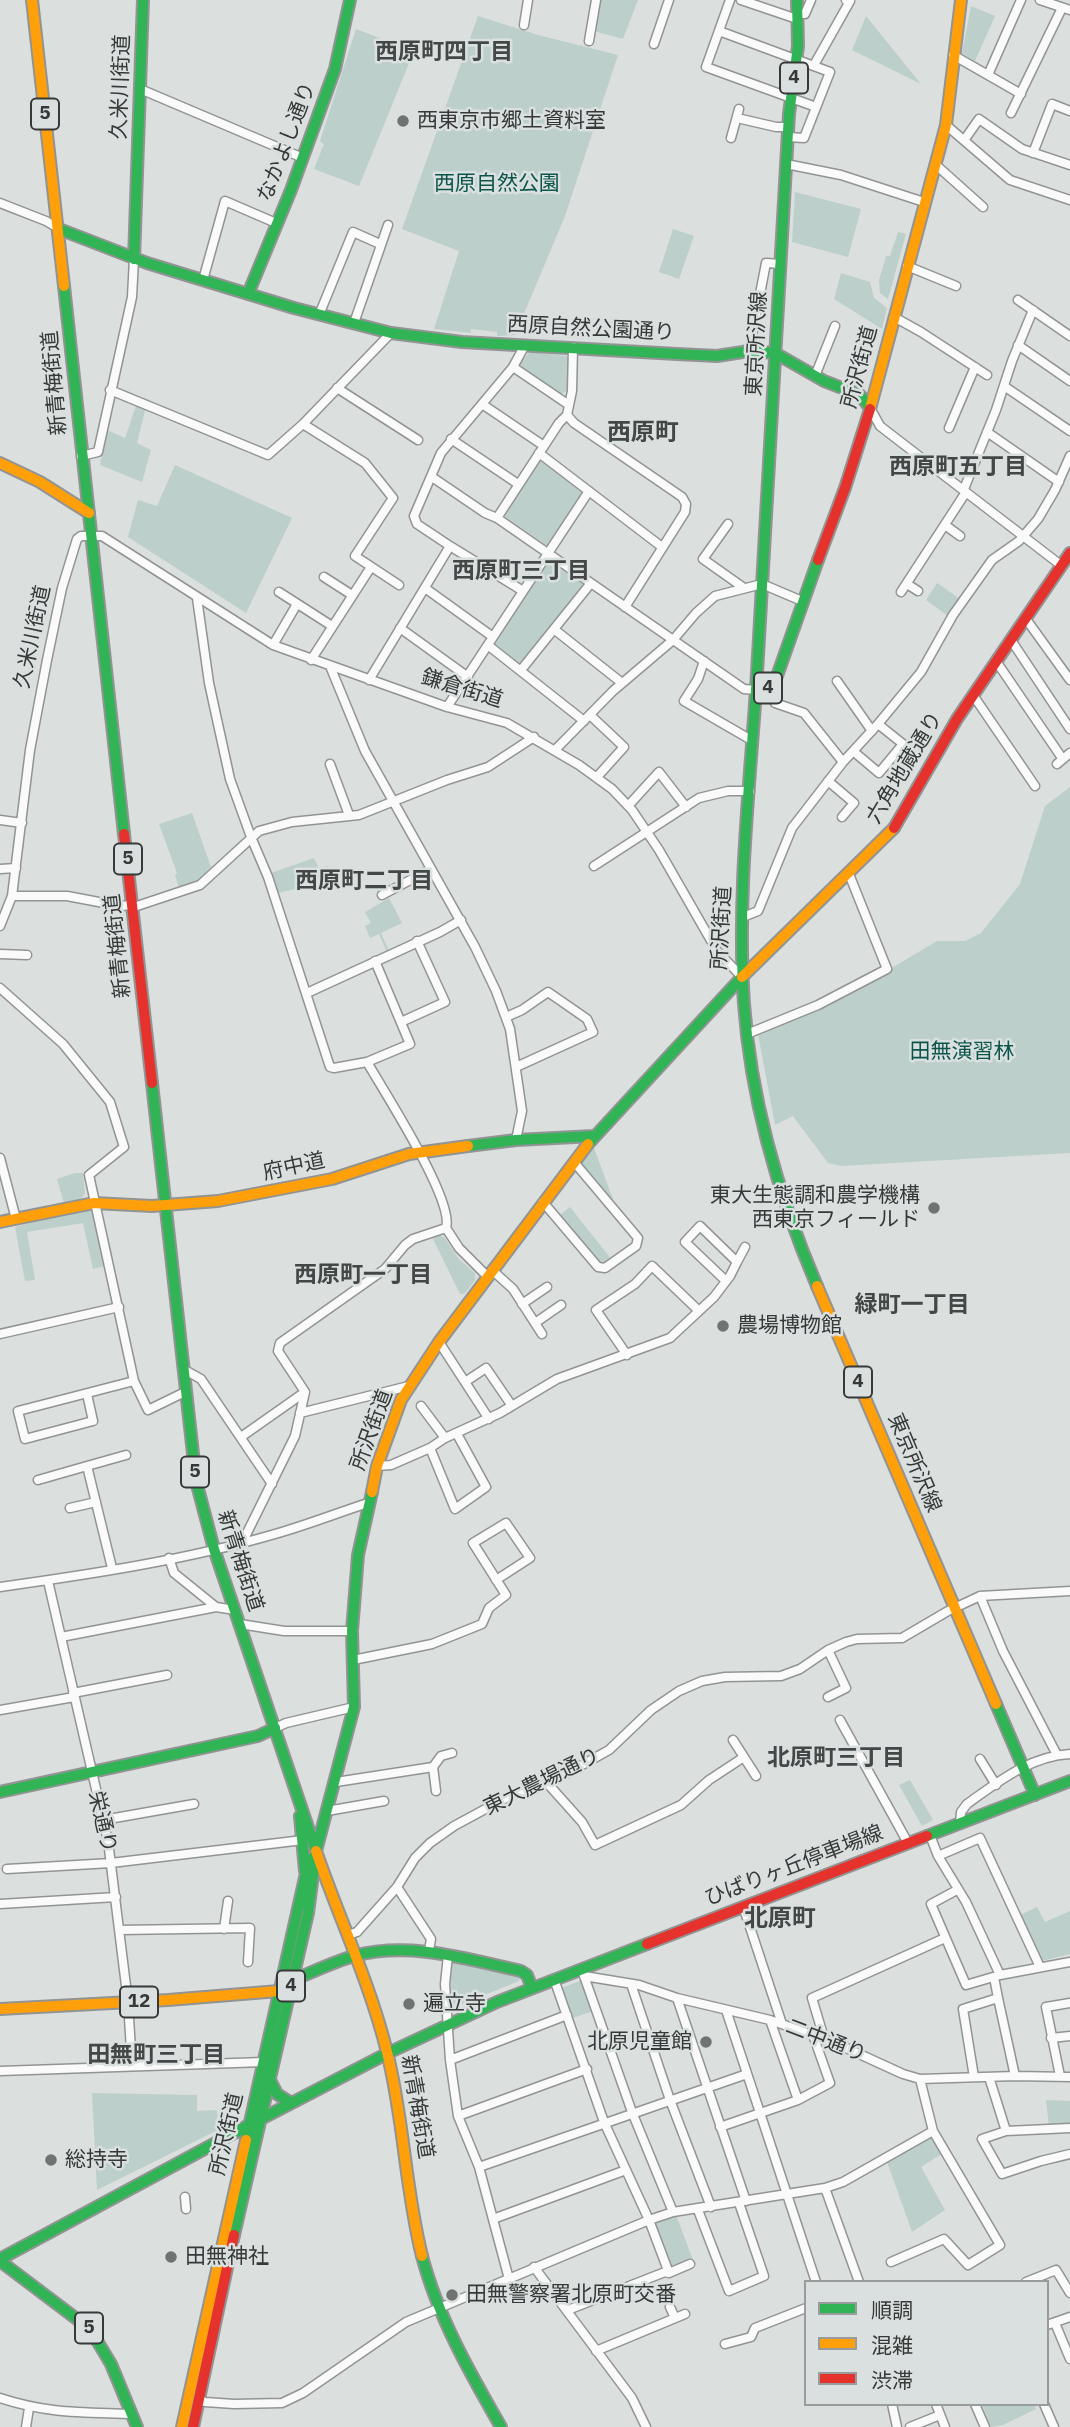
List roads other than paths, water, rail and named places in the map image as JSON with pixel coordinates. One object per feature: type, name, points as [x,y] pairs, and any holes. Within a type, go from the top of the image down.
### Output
[{"type":"main road","name":"新青梅街道","points":[[32,0],[196,1481],[214,1549],[316,1851],[370,1991],[388,2053],[399,2106],[426,2269],[458,2350],[501,2427]]},
{"type":"main road","name":"久米川街道","points":[[134,259],[143,0]]},
{"type":"main road","name":"なかよし通り","points":[[248,294],[303,158],[335,69],[350,0]]},
{"type":"main road","name":"東京所沢線","points":[[756,690],[788,132],[796,59],[797,0]]},
{"type":"main road","name":"所沢街道","points":[[769,688],[777,676],[845,488],[870,408],[946,125],[961,0]]},
{"type":"main road","name":"西原自然公園通り","points":[[59,229],[134,259],[319,315],[391,333],[462,342],[717,356],[749,351],[775,353],[815,376],[860,395],[870,408]]},
{"type":"main road","points":[[0,463],[40,482],[89,513]]},
{"type":"main road","name":"六角地蔵通り","points":[[742,977],[803,915],[883,842],[895,827],[957,719],[1070,554]]},
{"type":"main road","name":"4","points":[[756,690],[769,688]]},
{"type":"main road","name":"所沢街道","points":[[193,2427],[279,1992],[306,1873],[316,1851],[336,1782],[354,1707],[352,1632],[358,1555],[377,1466],[393,1420],[409,1386],[439,1342],[594,1136],[742,977],[756,690]]},
{"type":"main road","name":"東京所沢線","points":[[742,977],[747,1034],[762,1121],[795,1235],[1035,1795]]},
{"type":"main road","name":"府中道","points":[[0,1222],[94,1203],[164,1205],[218,1201],[332,1179],[420,1152],[516,1140],[594,1136]]},
{"type":"main road","points":[[0,1791],[258,1736],[275,1728]]},
{"type":"main road","name":"ひばりヶ丘停車場線","points":[[0,2260],[255,2122],[449,2023],[532,1987],[583,1972],[743,1906],[1070,1782]]},
{"type":"main road","name":"新青梅街道","points":[[297,1791],[306,1873]]},
{"type":"main road","points":[[304,1810],[327,1811]]},
{"type":"main road","name":"所沢街道","points":[[182,2427],[241,2162],[270,2079],[313,1891],[316,1851]]},
{"type":"main road","points":[[293,1980],[356,1955],[408,1949],[521,1971],[527,1975],[532,1987]]},
{"type":"main road","name":"12","points":[[0,2009],[279,1992]]},
{"type":"main road","points":[[270,2079],[271,2088],[278,2096],[291,2103]]},
{"type":"main road","points":[[216,2143],[232,2148],[241,2162]]},
{"type":"main road","name":"5","points":[[0,2260],[90,2329],[108,2355],[137,2427]]},
{"type":"street","points":[[524,25],[528,0]]},
{"type":"street","points":[[589,41],[596,0]]},
{"type":"street","points":[[654,44],[669,0]]},
{"type":"street","points":[[730,0],[706,67],[816,107]]},
{"type":"street","points":[[741,0],[797,16],[805,14],[811,0]]},
{"type":"street","points":[[814,65],[850,1],[846,0]]},
{"type":"street","points":[[988,75],[1021,0]]},
{"type":"street","points":[[1011,113],[1066,9],[1040,0]]},
{"type":"street","points":[[719,31],[830,72],[804,138],[738,114],[731,138]]},
{"type":"street","points":[[953,55],[1021,94]]},
{"type":"street","points":[[140,89],[303,158]]},
{"type":"street","points":[[1034,153],[1052,104],[1070,111]]},
{"type":"street","points":[[965,139],[979,120],[1022,149],[1070,165]]},
{"type":"street","points":[[946,125],[1010,180],[1070,200]]},
{"type":"street","points":[[786,164],[841,175],[924,202]]},
{"type":"street","points":[[935,164],[983,207]]},
{"type":"street","points":[[203,280],[225,201],[276,223]]},
{"type":"street","points":[[0,203],[59,229]]},
{"type":"street","points":[[354,323],[388,225]]},
{"type":"street","points":[[319,315],[353,232],[380,244]]},
{"type":"street","points":[[81,456],[98,452],[132,297],[134,259]]},
{"type":"street","points":[[749,351],[766,263],[781,264]]},
{"type":"street","points":[[907,266],[956,286]]},
{"type":"street","points":[[1018,300],[1070,335]]},
{"type":"street","points":[[901,592],[945,526],[965,490],[1033,310]]},
{"type":"street","points":[[894,317],[987,375]]},
{"type":"street","points":[[815,376],[835,326]]},
{"type":"street","points":[[110,390],[268,455],[303,424],[391,333]]},
{"type":"street","points":[[523,591],[450,545],[414,520],[414,516],[436,462],[513,367],[525,345]]},
{"type":"street","points":[[1018,345],[1070,381]]},
{"type":"street","points":[[496,518],[541,449],[567,415],[572,391],[573,348]]},
{"type":"street","points":[[513,367],[569,405]]},
{"type":"street","points":[[949,428],[957,398],[975,367]]},
{"type":"street","points":[[1004,386],[1070,431]]},
{"type":"street","points":[[337,388],[418,440]]},
{"type":"street","points":[[482,404],[662,547]]},
{"type":"street","name":"西原自然公園通り","points":[[870,408],[880,426],[1062,566]]},
{"type":"street","points":[[567,415],[574,423],[684,500],[685,512],[625,607]]},
{"type":"street","points":[[303,424],[365,463],[393,498],[355,556],[399,585]]},
{"type":"street","points":[[987,432],[1059,482]]},
{"type":"street","points":[[452,439],[518,484]]},
{"type":"street","points":[[743,917],[758,911],[792,828],[843,762],[921,672],[953,615],[992,560],[1024,536],[1038,519],[1070,456]]},
{"type":"street","points":[[432,477],[744,689],[756,690]]},
{"type":"street","points":[[447,707],[589,491]]},
{"type":"street","points":[[727,524],[703,559],[744,588]]},
{"type":"street","points":[[945,526],[960,536]]},
{"type":"street","name":"久米川街道","points":[[0,926],[12,896],[30,750],[62,587],[77,539],[80,536],[93,536]]},
{"type":"street","name":"鎌倉街道","points":[[93,536],[102,536],[128,550],[197,598],[273,645],[447,707],[507,723],[597,777],[628,806],[717,951],[742,977]]},
{"type":"street","points":[[369,680],[450,545]]},
{"type":"street","points":[[311,660],[371,566]]},
{"type":"street","points":[[324,577],[352,595]]},
{"type":"street","points":[[521,670],[591,583]]},
{"type":"street","points":[[555,750],[622,683],[673,640],[715,596],[762,584],[802,601]]},
{"type":"street","points":[[907,584],[918,591]]},
{"type":"street","points":[[425,587],[521,670],[624,747],[597,777]]},
{"type":"street","points":[[279,592],[332,626]]},
{"type":"street","points":[[197,598],[209,683],[230,779],[268,877],[330,1067],[367,1062],[410,1044],[375,961]]},
{"type":"street","points":[[273,645],[297,604]]},
{"type":"street","points":[[1026,619],[1070,680]]},
{"type":"street","points":[[400,628],[468,677]]},
{"type":"street","points":[[555,630],[622,683]]},
{"type":"street","points":[[1011,640],[1070,729]]},
{"type":"street","points":[[704,661],[698,679],[684,701],[753,741]]},
{"type":"street","points":[[996,661],[1063,758]]},
{"type":"street","points":[[330,666],[365,751],[461,920],[506,1017],[522,1111],[516,1140]]},
{"type":"street","points":[[837,681],[875,727],[903,744],[879,773],[853,751]]},
{"type":"street","points":[[769,688],[775,704],[804,713],[843,762]]},
{"type":"street","points":[[973,695],[1035,786]]},
{"type":"street","points":[[12,896],[66,896],[134,906],[200,885],[259,831],[292,822],[359,815],[493,765],[534,737]]},
{"type":"street","points":[[330,764],[349,816]]},
{"type":"street","points":[[628,806],[659,772],[686,807]]},
{"type":"street","points":[[828,781],[854,803],[842,817]]},
{"type":"street","points":[[594,866],[699,798],[729,790],[750,791]]},
{"type":"street","points":[[0,820],[22,823]]},
{"type":"street","points":[[0,869],[16,868]]},
{"type":"street","points":[[382,895],[431,869]]},
{"type":"street","points":[[747,1034],[818,1005],[887,969],[849,874]]},
{"type":"street","points":[[307,993],[461,920]]},
{"type":"street","points":[[401,1022],[444,1002],[417,941]]},
{"type":"street","points":[[0,954],[27,955]]},
{"type":"street","points":[[0,988],[62,1044],[110,1102],[124,1147],[89,1175],[134,1381],[148,1410],[185,1392]]},
{"type":"street","points":[[506,1017],[522,1010],[548,992],[587,1019],[593,1032],[516,1067]]},
{"type":"street","points":[[367,1062],[420,1152],[445,1212],[448,1224],[446,1228],[455,1244],[490,1274],[513,1289],[542,1334]]},
{"type":"street","points":[[0,1158],[16,1219]]},
{"type":"street","points":[[544,1202],[598,1267],[605,1268],[636,1246],[638,1238],[574,1162]]},
{"type":"street","points":[[726,1281],[685,1242],[700,1226],[737,1262]]},
{"type":"street","points":[[242,1542],[295,1436],[305,1392],[278,1351],[280,1343],[385,1269],[413,1239],[446,1228]]},
{"type":"street","points":[[377,1466],[391,1465],[430,1448],[489,1419],[557,1379],[670,1338],[714,1297],[745,1247]]},
{"type":"street","points":[[626,1355],[596,1310],[635,1284],[652,1266],[698,1310]]},
{"type":"street","points":[[522,1304],[548,1287]]},
{"type":"street","points":[[535,1323],[561,1305]]},
{"type":"street","points":[[0,1334],[119,1307]]},
{"type":"street","points":[[439,1342],[489,1419]]},
{"type":"street","points":[[465,1382],[486,1368],[512,1406]]},
{"type":"street","points":[[183,1369],[201,1379],[272,1484]]},
{"type":"street","points":[[87,1394],[93,1421],[25,1439],[18,1411],[134,1381]]},
{"type":"street","points":[[300,1413],[409,1386]]},
{"type":"street","points":[[241,1437],[305,1392]]},
{"type":"street","points":[[421,1406],[446,1438]]},
{"type":"street","points":[[430,1448],[455,1509],[486,1487],[457,1434]]},
{"type":"street","points":[[38,1480],[126,1455]]},
{"type":"street","points":[[87,1466],[112,1568]]},
{"type":"street","points":[[70,1508],[96,1502]]},
{"type":"street","points":[[0,1587],[48,1581],[214,1549],[276,1534],[368,1503]]},
{"type":"street","points":[[353,1660],[432,1644],[482,1623],[489,1608],[506,1595],[496,1580],[472,1543],[506,1523],[530,1558],[496,1580]]},
{"type":"street","points":[[169,1558],[174,1573],[216,1607]]},
{"type":"street","name":"栄通り","points":[[48,1581],[111,1863],[128,2002],[132,2066]]},
{"type":"street","points":[[1057,1755],[1003,1651],[980,1596],[1070,1591]]},
{"type":"street","name":"東大農場通り","points":[[348,1935],[357,1931],[397,1888],[415,1858],[430,1843],[454,1826],[515,1793],[548,1784],[609,1749],[651,1710],[680,1691],[702,1681],[725,1677],[781,1676],[800,1669],[828,1650],[857,1639],[902,1638],[955,1607],[980,1596]]},
{"type":"street","points":[[61,1637],[216,1607],[235,1610]]},
{"type":"street","points":[[240,1625],[284,1631],[352,1632]]},
{"type":"street","points":[[828,1650],[846,1688],[828,1697]]},
{"type":"street","points":[[0,1710],[167,1675]]},
{"type":"street","points":[[275,1728],[354,1707]]},
{"type":"street","points":[[841,1720],[908,1843]]},
{"type":"street","points":[[733,1740],[756,1776]]},
{"type":"street","points":[[436,1791],[433,1767],[441,1756],[452,1753]]},
{"type":"street","points":[[960,1823],[963,1807],[1023,1766],[1057,1755],[1070,1754]]},
{"type":"street","points":[[548,1784],[582,1822],[596,1844],[681,1805],[744,1756]]},
{"type":"street","points":[[980,1759],[996,1784]]},
{"type":"street","points":[[336,1782],[433,1767]]},
{"type":"street","points":[[327,1811],[384,1801]]},
{"type":"street","points":[[103,1820],[194,1804]]},
{"type":"street","points":[[930,1835],[938,1856],[966,1902],[997,1976],[998,1997],[1015,2076]]},
{"type":"street","points":[[938,1856],[979,1839],[1040,1967]]},
{"type":"street","points":[[7,1869],[111,1863],[303,1840]]},
{"type":"street","points":[[397,1888],[430,1939],[429,1951]]},
{"type":"street","points":[[957,1890],[931,1904],[967,1985],[997,1976],[1070,1962]]},
{"type":"street","points":[[0,1904],[116,1897]]},
{"type":"street","points":[[223,1929],[228,1901]]},
{"type":"street","points":[[743,1906],[782,2024]]},
{"type":"street","points":[[119,1930],[250,1928],[248,1962]]},
{"type":"street","points":[[824,2038],[812,1998],[945,1938]]},
{"type":"street","points":[[448,1955],[445,1984],[450,2060],[458,2116],[479,2166],[509,2279]]},
{"type":"street","points":[[583,1972],[632,2112],[673,2212]]},
{"type":"street","name":"二中通り","points":[[583,1972],[771,2020],[824,2038],[920,2079],[1070,2077]]},
{"type":"street","points":[[554,1979],[604,2122],[649,2220],[669,2273]]},
{"type":"street","points":[[631,1984],[670,2099],[711,2207]]},
{"type":"street","points":[[974,2077],[962,2009],[998,1997]]},
{"type":"street","points":[[677,1998],[720,2127],[764,2276],[729,2291],[698,2210]]},
{"type":"street","points":[[1060,2076],[1046,2007],[1070,2003]]},
{"type":"street","points":[[726,2010],[815,2280]]},
{"type":"street","points":[[450,2060],[568,2015]]},
{"type":"street","points":[[771,2020],[798,2100]]},
{"type":"street","points":[[720,2127],[798,2100],[830,2082],[813,2035]]},
{"type":"street","points":[[1051,2038],[1070,2036]]},
{"type":"street","points":[[0,2071],[264,2062]]},
{"type":"street","points":[[458,2116],[587,2069]]},
{"type":"street","points":[[479,2166],[747,2074]]},
{"type":"street","points":[[989,2077],[1006,2131]]},
{"type":"street","points":[[891,2262],[944,2239],[968,2265],[1000,2245],[933,2131],[920,2079]]},
{"type":"street","points":[[1070,2128],[1006,2131],[982,2139],[1002,2174],[1070,2154]]},
{"type":"street","points":[[200,2399],[205,2402],[234,2404],[282,2403],[303,2393],[406,2322],[534,2267],[673,2212],[825,2188],[843,2182],[933,2131]]},
{"type":"street","points":[[493,2219],[626,2170]]},
{"type":"street","points":[[825,2188],[858,2280]]},
{"type":"street","points":[[185,2197],[186,2208]]},
{"type":"street","points":[[568,2311],[690,2264]]},
{"type":"street","points":[[534,2267],[632,2398],[646,2427]]},
{"type":"street","points":[[1031,2280],[1056,2270],[1070,2293]]},
{"type":"street","points":[[670,2308],[675,2318]]},
{"type":"street","points":[[725,2344],[751,2337],[755,2328],[804,2309]]},
{"type":"street","points":[[596,2351],[685,2314]]},
{"type":"street","points":[[1070,2317],[1051,2324],[1070,2359]]},
{"type":"street","points":[[0,2399],[29,2408],[80,2414],[132,2414]]},
{"type":"street","points":[[892,2406],[897,2427]]},
{"type":"street","points":[[937,2406],[945,2427]]},
{"type":"street","points":[[976,2406],[985,2427]]},
{"type":"street","points":[[1045,2406],[1054,2427]]},
{"type":"street","points":[[26,2427],[29,2408]]},
{"type":"street","points":[[910,2427],[940,2415]]},
{"type":"place","name":"西東京市郷土資料室","points":[[403,121]]},
{"type":"place","name":"東大生態調和農学機構 西東京フィールド","points":[[934,1208]]},
{"type":"place","name":"農場博物館","points":[[723,1326]]},
{"type":"place","name":"遍立寺","points":[[409,2004]]},
{"type":"place","name":"北原児童館","points":[[706,2042]]},
{"type":"place","name":"総持寺","points":[[51,2160]]},
{"type":"place","name":"田無神社","points":[[171,2257]]},
{"type":"place","name":"田無警察署北原町交番","points":[[452,2295]]},
{"type":"district","name":"西原町四丁目","points":[[444,52]]},
{"type":"district","name":"西原町","points":[[643,433]]},
{"type":"district","name":"西原町五丁目","points":[[958,467]]},
{"type":"district","name":"西原町三丁目","points":[[521,571]]},
{"type":"district","name":"西原町二丁目","points":[[364,881]]},
{"type":"district","name":"西原町一丁目","points":[[363,1275]]},
{"type":"district","name":"緑町一丁目","points":[[912,1305]]},
{"type":"district","name":"北原町三丁目","points":[[836,1758]]},
{"type":"district","name":"北原町","points":[[780,1919]]},
{"type":"district","name":"田無町三丁目","points":[[156,2055]]},
{"type":"park label","name":"西原自然公園","points":[[497,184]]},
{"type":"park label","name":"田無演習林","points":[[962,1052]]}]
